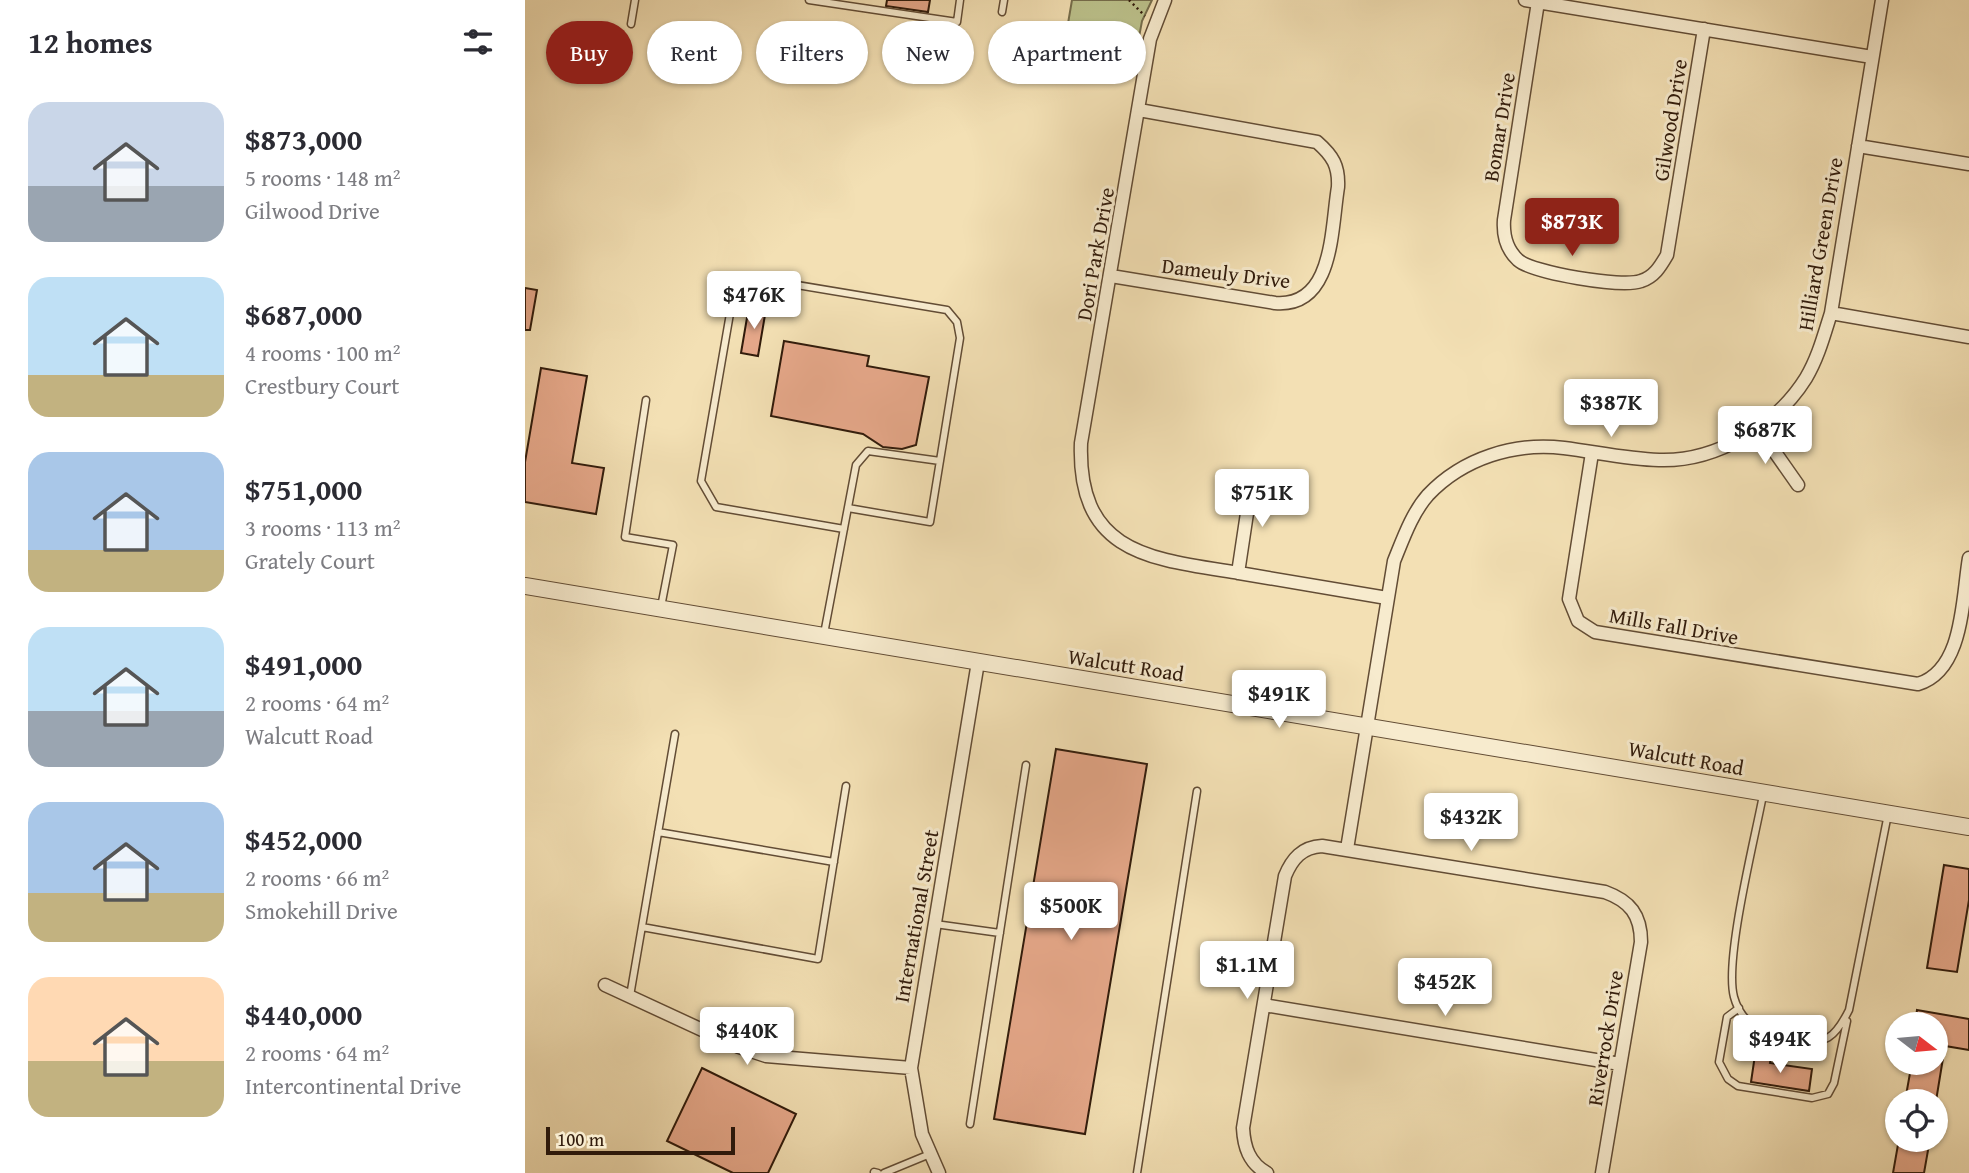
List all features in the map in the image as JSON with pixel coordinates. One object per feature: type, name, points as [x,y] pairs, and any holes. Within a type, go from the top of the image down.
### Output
[{"type":"street","name":"Dori Park Drive","points":[[1165,0],[1150,39],[1081,443],[1082,480],[1096,515],[1123,544],[1160,561],[1238,573]]},
{"type":"street","points":[[1525,0],[1872,57]]},
{"type":"street","name":"Hilliard Green Drive","points":[[1347,849],[1394,561],[1407,529],[1428,496],[1457,472],[1489,454],[1524,447],[1562,447],[1592,453],[1663,460],[1693,457],[1726,447],[1758,428],[1784,405],[1806,378],[1821,347],[1831,313],[1882,0]]},
{"type":"street","name":"Bomar Drive","points":[[1514,255],[1503,233],[1504,220],[1538,2]]},
{"type":"street","name":"Gilwood Drive","points":[[1514,255],[1528,266],[1539,270],[1619,283],[1637,283],[1660,268],[1667,255],[1704,29]]},
{"type":"street","name":"Dameuly Drive","points":[[1111,276],[1286,304],[1307,297],[1324,273],[1338,187],[1338,168],[1330,152],[1317,142],[1302,137],[1139,110]]},
{"type":"street","points":[[1858,146],[1969,164]]},
{"type":"street","points":[[1831,313],[1969,337]]},
{"type":"street","points":[[1758,428],[1798,485]]},
{"type":"street","name":"Mills Fall Drive","points":[[1592,453],[1569,599],[1572,611],[1586,627],[1607,634],[1918,684],[1935,677],[1952,657],[1969,558]]},
{"type":"street","points":[[1252,480],[1238,573],[1387,598]]},
{"type":"street","name":"Walcutt Road","points":[[525,586],[1969,827]]},
{"type":"street","name":"International Street","points":[[939,1173],[914,1105],[911,1068],[978,662]]},
{"type":"street","points":[[1267,1173],[1250,1160],[1244,1144],[1243,1128],[1285,876],[1290,862],[1312,846],[1347,849]]},
{"type":"street","name":"Riverrock Drive","points":[[1347,849],[1605,892],[1621,898],[1634,909],[1641,925],[1641,942],[1602,1173]]},
{"type":"street","points":[[605,985],[739,1048],[766,1056],[911,1068]]},
{"type":"street","points":[[1263,1005],[1620,1065]]},
{"type":"lane","points":[[632,21],[635,0]]},
{"type":"lane","points":[[810,0],[854,3],[957,22],[960,0]]},
{"type":"lane","points":[[1002,12],[1004,0]]},
{"type":"lane","points":[[844,529],[716,507],[701,481],[735,290],[747,282],[761,279],[947,310],[957,322],[960,338],[930,522],[848,508]]},
{"type":"lane","points":[[646,400],[625,537],[673,545],[661,609]]},
{"type":"lane","points":[[824,636],[856,465],[868,451],[940,461]]},
{"type":"lane","points":[[630,996],[675,734]]},
{"type":"lane","points":[[970,1124],[1026,765]]},
{"type":"lane","points":[[642,927],[818,959],[846,786]]},
{"type":"lane","points":[[1137,1173],[1197,791]]},
{"type":"lane","points":[[1763,793],[1732,964],[1734,996],[1747,1020],[1769,1036],[1817,1044],[1830,1037],[1849,1010]]},
{"type":"lane","points":[[1739,1007],[1727,1017],[1719,1062],[1728,1079],[1738,1086],[1812,1098],[1828,1094],[1834,1083],[1888,814]]},
{"type":"lane","points":[[658,832],[834,862]]},
{"type":"lane","points":[[935,924],[1000,933]]},
{"type":"lane","points":[[884,1173],[930,1154]]},
{"type":"path","points":[[1129,0],[1145,16]]},
{"type":"green space","points":[[1072,0],[1152,0],[1142,21],[1068,21]]},
{"type":"building","points":[[887,0],[930,0],[928,12],[886,6]]},
{"type":"building","points":[[525,288],[537,290],[530,330],[525,330]]},
{"type":"building","points":[[749,306],[766,309],[758,356],[741,353]]},
{"type":"building","points":[[784,341],[869,356],[867,366],[929,377],[916,445],[902,449],[883,447],[863,434],[771,416]]},
{"type":"building","points":[[541,368],[587,376],[572,463],[604,468],[596,514],[525,502],[525,462]]},
{"type":"building","points":[[1056,749],[1147,764],[1085,1134],[994,1119]]},
{"type":"building","points":[[1944,865],[1969,869],[1969,900],[1957,972],[1927,968]]},
{"type":"building","points":[[1948,1015],[1969,1019],[1969,1050],[1948,1046]]},
{"type":"building","points":[[1755,1055],[1771,1058],[1770,1063],[1812,1069],[1809,1091],[1751,1082]]},
{"type":"building","points":[[702,1068],[796,1114],[768,1173],[733,1173],[667,1141]]},
{"type":"building","points":[[1910,1075],[1940,1075],[1938,1089],[1907,1089]]},
{"type":"building","points":[[1897,1152],[1928,1152],[1924,1173],[1893,1173]]}]
